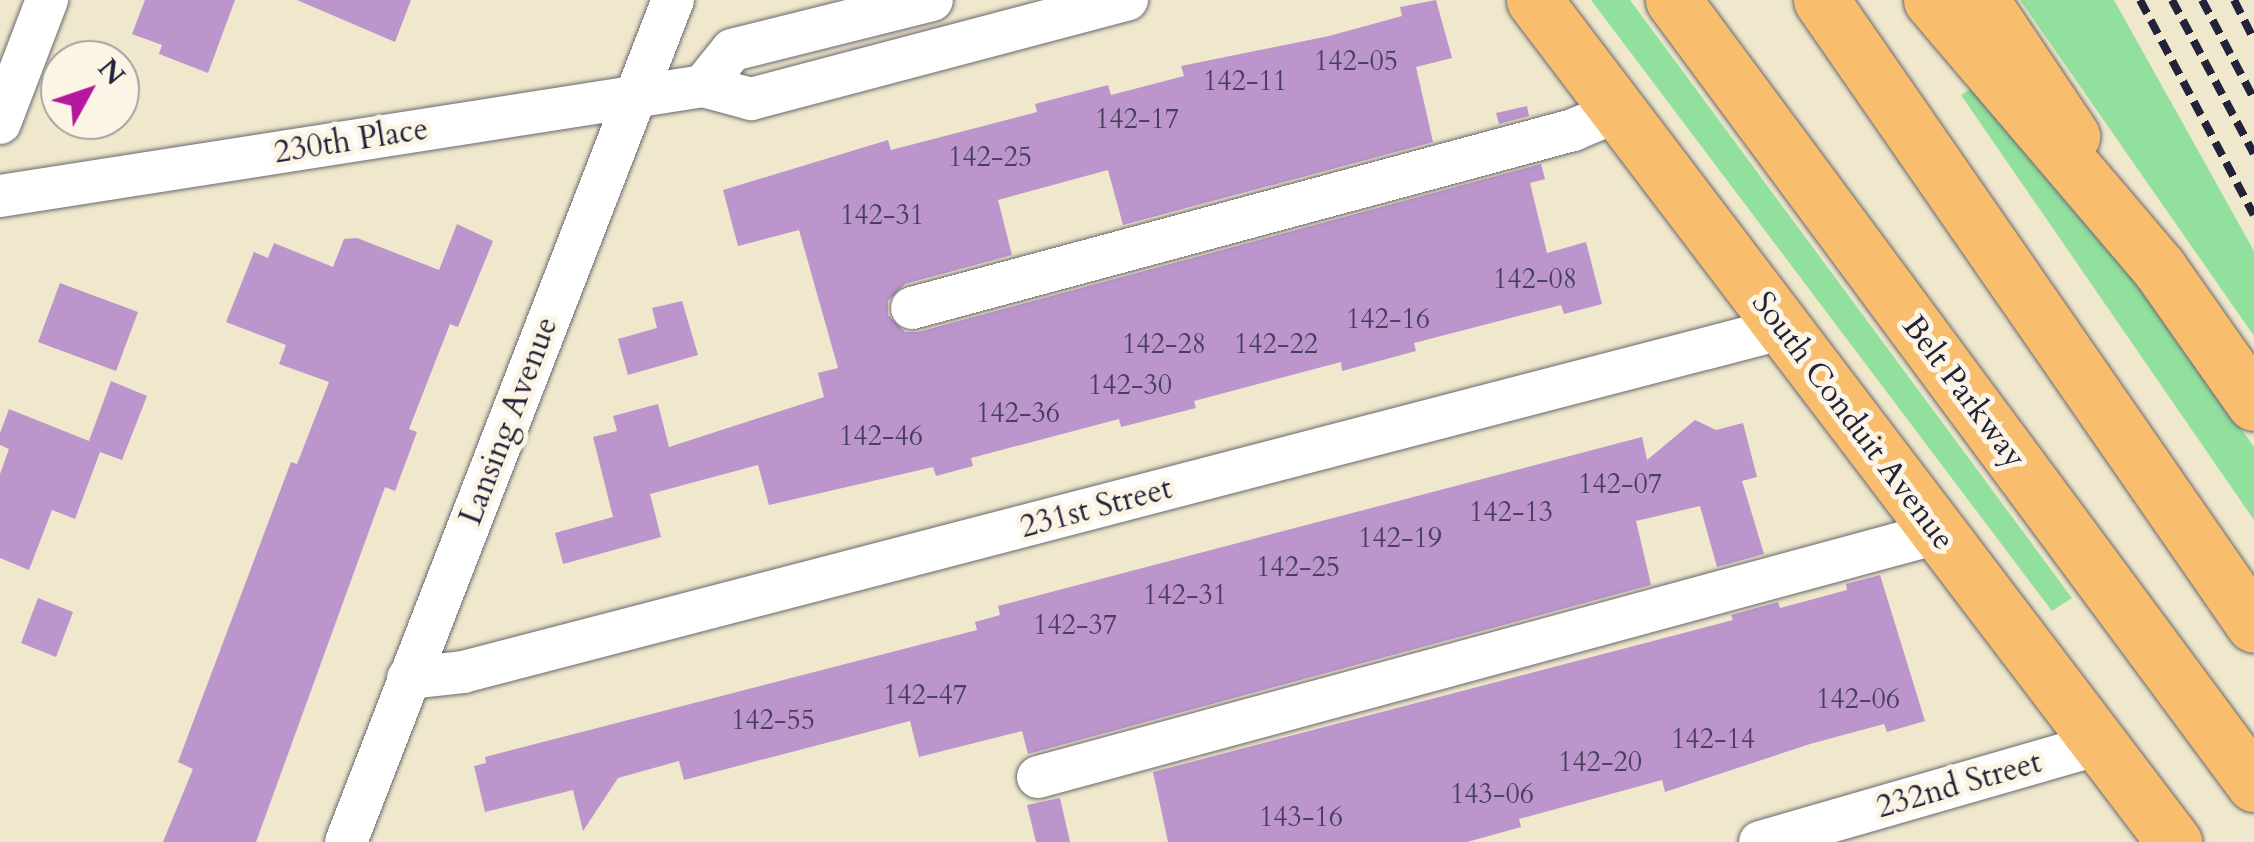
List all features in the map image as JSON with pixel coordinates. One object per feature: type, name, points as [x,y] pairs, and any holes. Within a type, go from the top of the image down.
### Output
[{"type":"main road","name":"South Conduit Avenue","points":[[1534,0],[2174,842]]},
{"type":"main road","name":"Belt Parkway","points":[[1673,0],[2254,784]]},
{"type":"main road","points":[[1821,0],[2254,625]]},
{"type":"main road","points":[[1932,0],[2159,268]]},
{"type":"main road","points":[[1981,0],[2254,403]]},
{"type":"street","points":[[0,123],[47,0]]},
{"type":"street","name":"Lansing Avenue","points":[[346,842],[673,0]]},
{"type":"street","points":[[703,86],[732,50],[932,0]]},
{"type":"street","name":"230th Place","points":[[0,196],[703,86],[751,99],[1062,8],[1127,0]]},
{"type":"street","points":[[912,308],[1554,135],[1618,111]]},
{"type":"street","name":"231st Street","points":[[408,678],[463,672],[1782,329]]},
{"type":"street","points":[[1038,776],[1938,532]]},
{"type":"street","name":"232nd Street","points":[[1760,842],[2100,744]]},
{"type":"green space","points":[[1591,0],[1630,0],[2072,598],[2052,611]]},
{"type":"green space","points":[[2020,0],[2114,0],[2254,251],[2254,336]]},
{"type":"green space","points":[[1974,87],[2097,225],[2254,447],[2254,520],[1961,95]]},
{"type":"building","points":[[145,0],[235,0],[208,73],[159,54],[162,45],[132,34]]},
{"type":"building","points":[[297,0],[411,0],[395,42]]},
{"type":"building","points":[[1436,0],[1452,58],[1416,67],[1433,142],[1123,225],[1108,170],[998,200],[1012,255],[905,284],[888,301],[888,315],[905,332],[918,332],[1541,164],[1545,179],[1530,183],[1547,253],[1586,242],[1602,304],[1564,314],[1561,305],[1414,343],[1416,351],[1342,371],[1341,362],[1194,401],[1196,408],[1121,427],[1119,419],[971,458],[973,466],[936,476],[933,467],[769,505],[758,465],[650,494],[661,537],[563,564],[555,533],[613,517],[593,437],[617,431],[613,416],[658,404],[669,447],[824,397],[818,373],[838,368],[799,230],[738,246],[723,190],[888,140],[891,150],[1037,112],[1035,104],[1108,85],[1111,95],[1184,76],[1181,66],[1329,36],[1402,16],[1400,7]]},
{"type":"building","points":[[1527,106],[1529,116],[1499,124],[1496,113]]},
{"type":"building","points":[[457,224],[493,241],[458,327],[450,324],[409,429],[417,432],[395,491],[385,487],[256,842],[163,842],[193,769],[178,762],[291,462],[297,464],[329,382],[279,364],[286,345],[226,322],[254,252],[268,258],[274,243],[333,267],[344,239],[357,238],[439,270]]},
{"type":"building","points":[[60,283],[138,312],[116,371],[38,342]]},
{"type":"building","points":[[682,301],[698,355],[628,375],[618,339],[657,328],[652,308]]},
{"type":"building","points":[[111,381],[147,396],[122,460],[100,452],[75,519],[52,510],[29,570],[0,558],[0,474],[9,449],[0,445],[0,433],[9,409],[89,441]]},
{"type":"building","points":[[1695,420],[1716,430],[1743,423],[1757,477],[1742,481],[1764,554],[1717,567],[1700,506],[1636,521],[1651,585],[1028,754],[1022,731],[919,757],[910,721],[684,780],[679,761],[618,778],[583,831],[573,790],[485,812],[474,766],[486,763],[485,757],[977,630],[975,622],[1000,615],[998,606],[1642,437],[1647,460]]},
{"type":"building","points":[[1880,575],[1925,721],[1887,732],[1884,724],[1810,744],[1665,792],[1662,780],[1519,819],[1521,827],[1467,842],[1168,842],[1153,772],[1733,620],[1731,615],[1778,602],[1780,608],[1847,590],[1846,584]]},
{"type":"building","points":[[38,598],[73,612],[56,657],[21,643]]},
{"type":"building","points":[[1060,798],[1070,842],[1036,842],[1027,805]]},
{"type":"railway","points":[[2140,0],[2254,215]]},
{"type":"railway","points":[[2172,0],[2254,154]]},
{"type":"railway","points":[[2202,0],[2254,99]]},
{"type":"railway","points":[[2234,0],[2254,40]]}]
